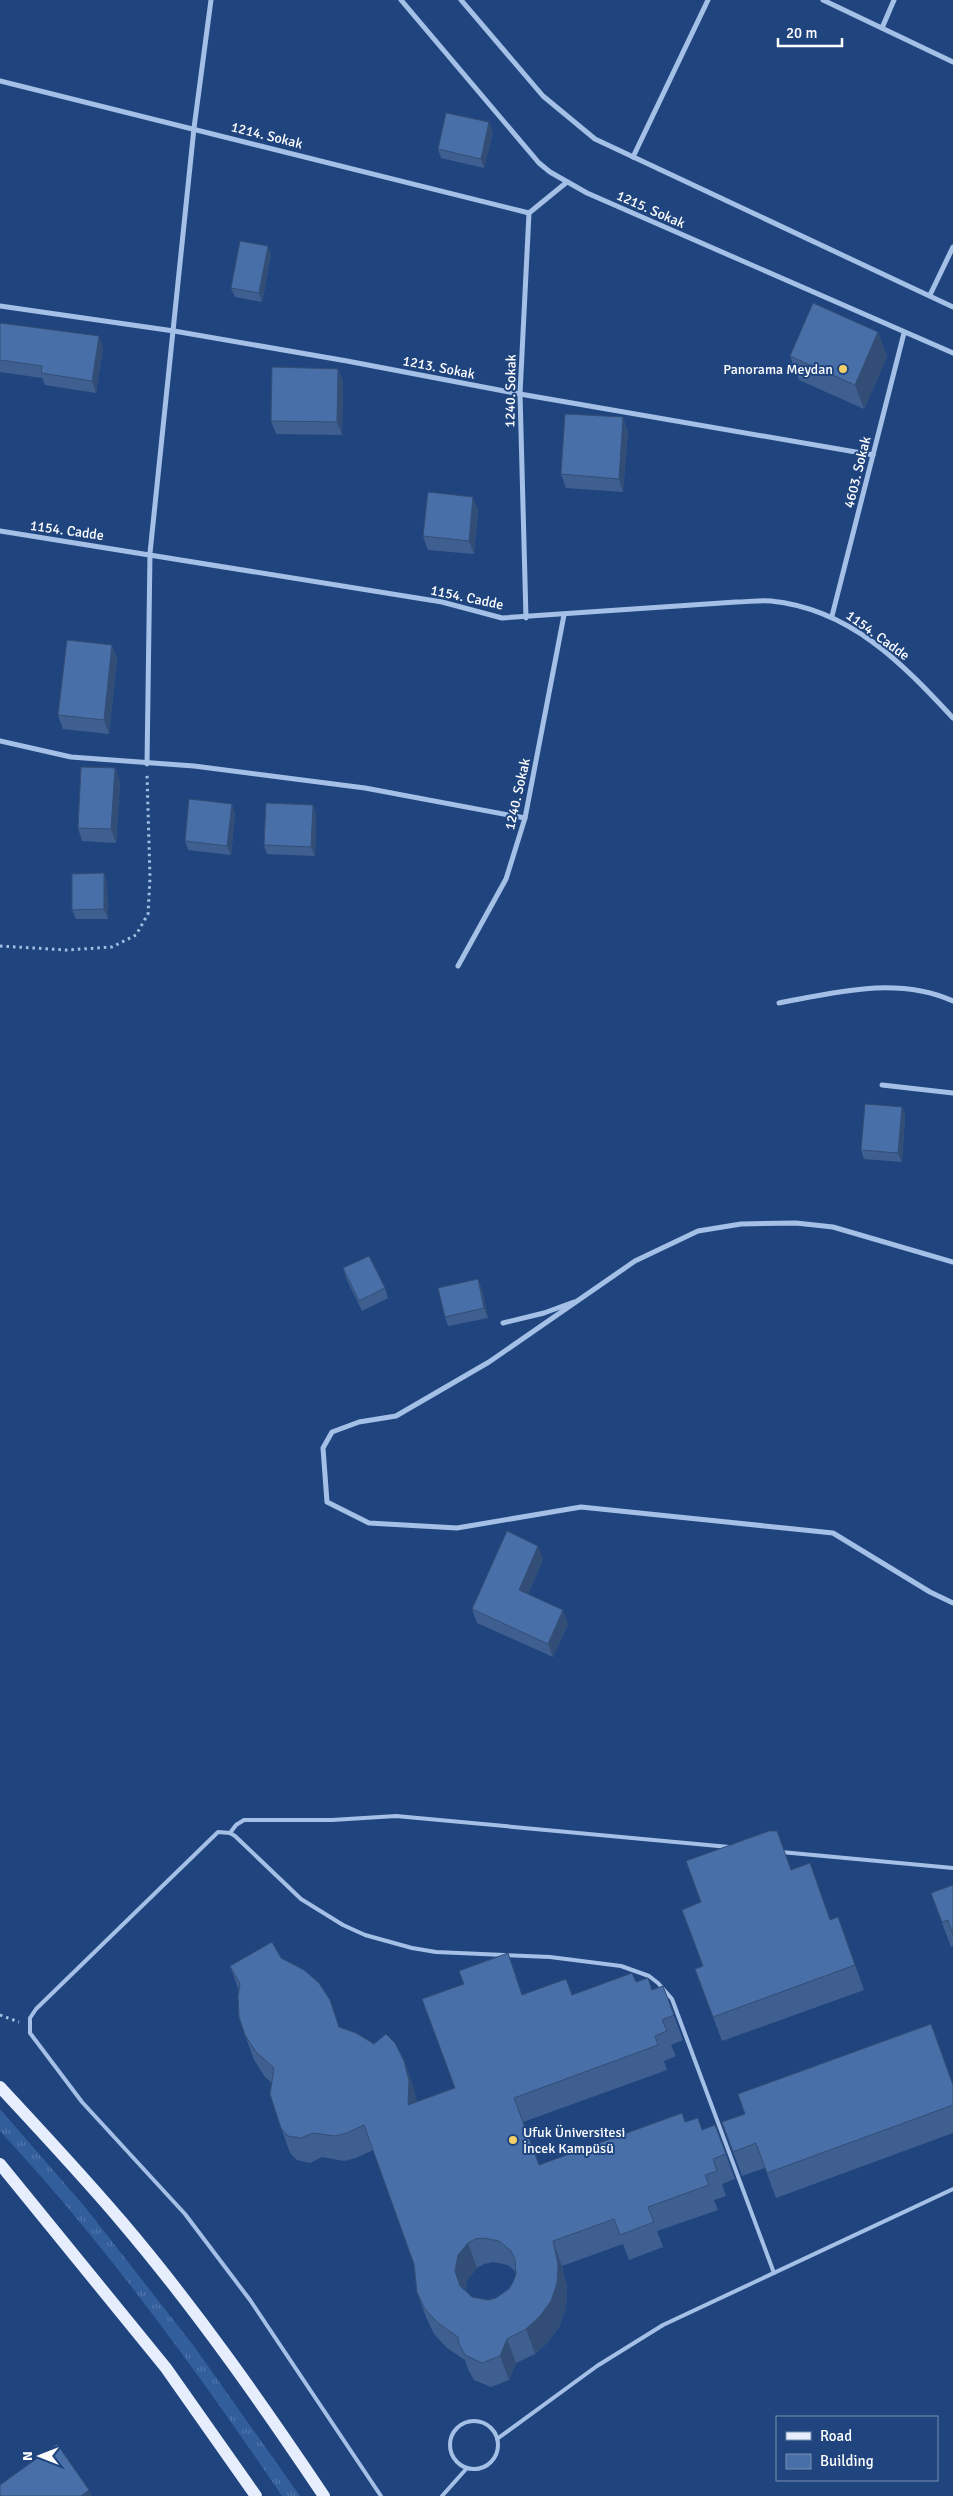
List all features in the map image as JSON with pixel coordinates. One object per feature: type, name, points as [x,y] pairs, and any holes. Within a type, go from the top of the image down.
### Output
[{"type":"main road","points":[[0,2087],[122,2222],[149,2256],[230,2362],[324,2496]]},
{"type":"main road","points":[[0,2164],[166,2368],[256,2496]]},
{"type":"street","points":[[147,764],[150,553],[194,128],[211,0]]},
{"type":"street","name":"1215. Sokak","points":[[401,0],[540,163],[567,182],[953,354]]},
{"type":"street","points":[[461,0],[543,96],[595,140],[953,307]]},
{"type":"street","points":[[633,157],[708,0]]},
{"type":"street","points":[[824,0],[953,62]]},
{"type":"street","points":[[882,28],[894,0]]},
{"type":"street","name":"1214. Sokak","points":[[0,81],[528,213]]},
{"type":"street","points":[[528,213],[567,182]]},
{"type":"street","name":"1240. Sokak","points":[[526,618],[520,394],[528,213]]},
{"type":"street","points":[[930,295],[953,247]]},
{"type":"street","name":"1213. Sokak","points":[[0,306],[174,331],[520,394],[873,455]]},
{"type":"street","name":"4603. Sokak","points":[[832,616],[904,333]]},
{"type":"street","name":"1154. Cadde","points":[[0,531],[150,553],[442,602],[502,618],[526,618],[689,604],[770,601],[801,606],[832,616],[853,627],[913,675],[953,718]]},
{"type":"street","name":"1240. Sokak","points":[[458,966],[506,879],[525,818],[564,615]]},
{"type":"street","points":[[0,741],[71,757],[194,766],[366,788],[525,818]]},
{"type":"street","points":[[780,1003],[849,990],[900,986],[938,994],[953,1001]]},
{"type":"street","points":[[882,1084],[953,1093]]},
{"type":"street","points":[[953,1262],[833,1227],[796,1223],[741,1224],[698,1232],[644,1257],[489,1362],[396,1416],[360,1422],[332,1432],[323,1448],[327,1502],[369,1523],[456,1528],[581,1507],[833,1534],[930,1592],[953,1603]]},
{"type":"street","points":[[503,1323],[544,1313],[581,1299]]},
{"type":"lane","points":[[230,1832],[244,1820],[332,1820],[396,1816],[734,1848]]},
{"type":"lane","points":[[381,2496],[250,2300],[185,2214],[77,2095],[32,2038],[29,2024],[36,2009],[214,1835],[224,1831],[230,1832],[300,1899],[342,1925],[365,1935],[404,1947],[436,1952],[550,1958],[621,1966],[636,1970],[658,1983],[672,1999],[774,2273]]},
{"type":"lane","points":[[774,1851],[953,1868]]},
{"type":"lane","points":[[497,2439],[627,2347],[701,2306],[953,2189]]},
{"type":"lane","points":[[470,2422],[479,2422],[493,2432],[497,2439],[498,2448],[490,2462],[483,2467],[467,2468],[460,2465],[451,2453],[451,2437],[456,2430],[470,2422]]},
{"type":"lane","points":[[442,2496],[467,2468]]},
{"type":"path","points":[[0,946],[66,950],[112,947],[136,935],[148,914],[150,878],[147,764]]},
{"type":"path","points":[[0,2015],[29,2024]]},
{"type":"green space","points":[[0,2109],[85,2207],[193,2345],[300,2496],[282,2496],[148,2308],[76,2218],[0,2131]]},
{"type":"building","points":[[446,113],[489,122],[481,159],[438,149]]},
{"type":"building","points":[[240,241],[268,246],[259,293],[231,288]]},
{"type":"building","points":[[813,303],[878,332],[855,385],[790,356]]},
{"type":"building","points":[[0,323],[99,336],[92,381],[41,373],[42,366],[0,360]]},
{"type":"building","points":[[272,367],[338,369],[337,422],[271,421]]},
{"type":"building","points":[[565,414],[623,417],[619,479],[561,474]]},
{"type":"building","points":[[428,492],[473,497],[469,541],[423,536]]},
{"type":"building","points":[[67,640],[112,645],[104,720],[58,715]]},
{"type":"building","points":[[81,767],[115,768],[111,829],[78,828]]},
{"type":"building","points":[[189,799],[232,804],[227,846],[185,841]]},
{"type":"building","points":[[266,803],[313,805],[311,847],[264,845]]},
{"type":"building","points":[[104,873],[104,909],[72,910],[72,874]]},
{"type":"building","points":[[865,1104],[902,1107],[898,1153],[861,1150]]},
{"type":"building","points":[[369,1256],[385,1288],[359,1301],[343,1268]]},
{"type":"building","points":[[478,1279],[484,1308],[445,1317],[438,1288]]},
{"type":"building","points":[[507,1531],[538,1546],[519,1590],[563,1610],[548,1644],[472,1609]]},
{"type":"building","points":[[769,1831],[777,1831],[791,1870],[810,1863],[830,1920],[838,1917],[855,1965],[713,2017],[695,1969],[703,1966],[682,1910],[701,1902],[686,1861]]},
{"type":"building","points":[[953,1885],[953,1935],[948,1920],[942,1922],[931,1893]]},
{"type":"building","points":[[272,1942],[281,1958],[304,1970],[319,1983],[330,2000],[339,2027],[356,2033],[374,2044],[386,2034],[395,2043],[404,2061],[409,2081],[408,2105],[455,2088],[422,1999],[464,1984],[459,1971],[508,1953],[522,1995],[566,1979],[572,1995],[632,1973],[636,1982],[648,1978],[652,1990],[663,1986],[674,2015],[662,2020],[667,2031],[655,2036],[658,2045],[514,2098],[539,2165],[682,2113],[685,2122],[698,2118],[702,2130],[715,2125],[726,2154],[713,2159],[717,2171],[705,2175],[709,2185],[648,2207],[654,2222],[620,2235],[614,2219],[553,2241],[558,2264],[557,2283],[551,2301],[540,2316],[526,2329],[507,2339],[500,2356],[482,2363],[465,2355],[459,2344],[458,2337],[438,2323],[425,2309],[417,2292],[414,2264],[364,2125],[335,2136],[313,2133],[301,2138],[288,2136],[281,2128],[270,2094],[274,2068],[256,2052],[245,2035],[239,2017],[238,1996],[240,1984],[230,1966]],"holes":[[[484,2238],[499,2241],[511,2251],[515,2259],[516,2274],[513,2282],[509,2289],[496,2298],[488,2300],[472,2297],[460,2286],[455,2271],[458,2255],[468,2243],[475,2239]]]},
{"type":"building","points":[[931,2024],[953,2085],[953,2105],[767,2173],[756,2143],[733,2152],[722,2122],[745,2114],[738,2094]]},
{"type":"building","points":[[57,2444],[89,2490],[81,2496],[0,2496],[0,2485]]},
{"type":"place","name":"Panorama Meydan","points":[[843,369]]},
{"type":"place","name":"Ufuk Üniversitesi İncek Kampüsü","points":[[513,2140]]}]
